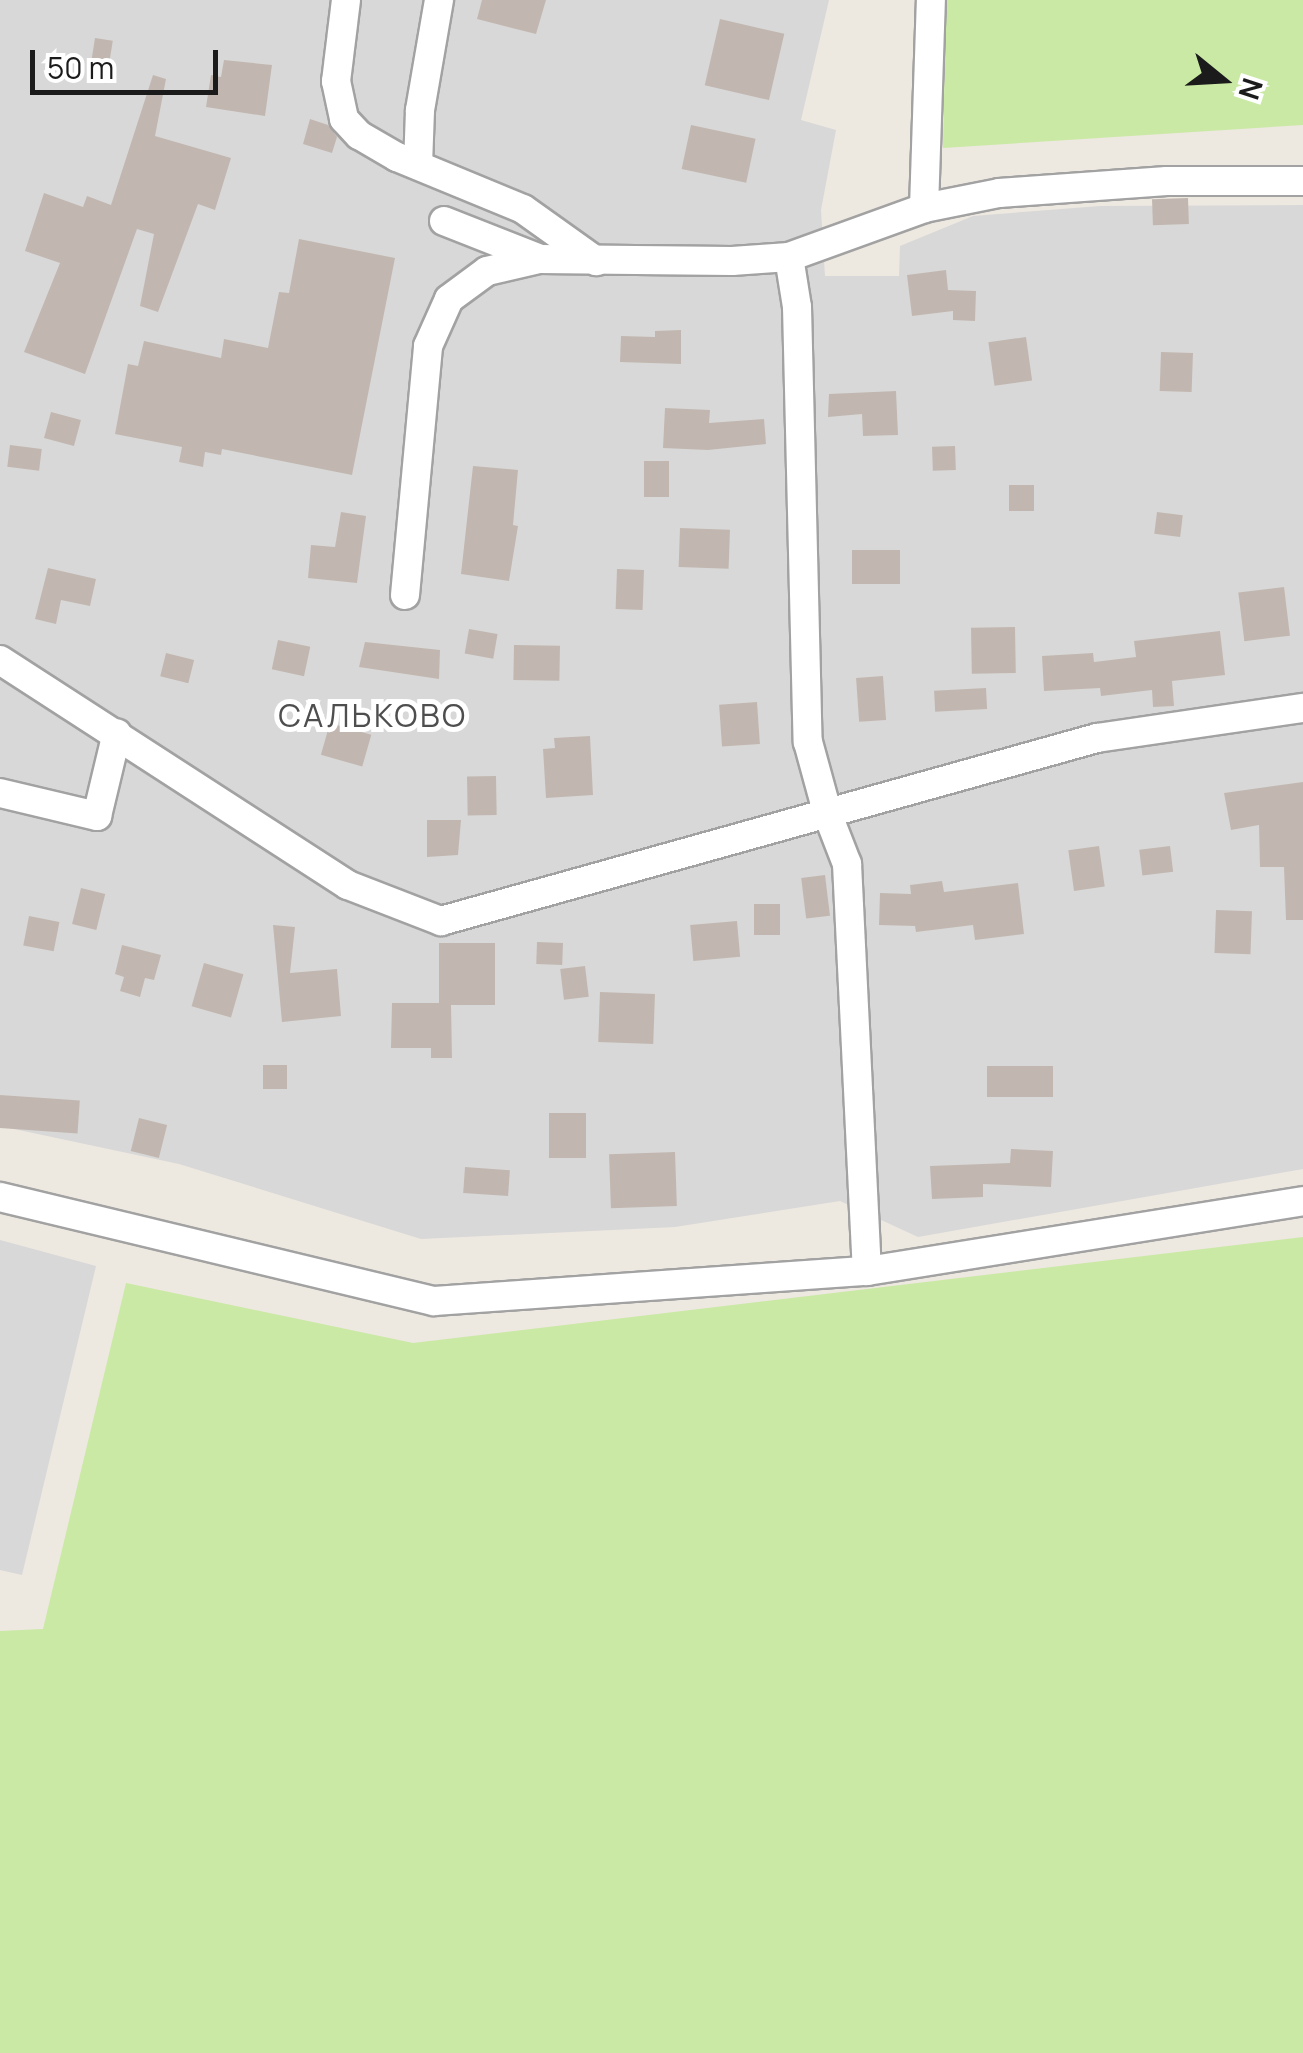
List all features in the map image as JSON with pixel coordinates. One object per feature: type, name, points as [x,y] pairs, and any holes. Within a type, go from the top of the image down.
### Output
[{"type":"street","points":[[346,0],[336,81],[344,119],[374,146],[522,209],[596,261]]},
{"type":"street","points":[[418,165],[420,110],[438,0]]},
{"type":"street","points":[[924,208],[931,0]]},
{"type":"street","points":[[405,596],[428,346],[449,299],[467,282],[510,262],[789,257],[924,208],[1000,193],[1303,181]]},
{"type":"street","points":[[444,221],[539,259]]},
{"type":"street","points":[[789,257],[797,307],[808,742],[828,816],[847,864],[867,1271]]},
{"type":"street","points":[[0,660],[348,885],[441,922],[1097,738],[1303,708]]},
{"type":"street","points":[[0,793],[97,816],[117,733]]},
{"type":"street","points":[[0,1197],[434,1301],[867,1271],[1303,1201]]},
{"type":"shaded area","name":"САЛЬКОВО","points":[[0,0],[829,0],[801,120],[836,130],[821,210],[825,276],[899,276],[900,246],[973,216],[1100,206],[1303,205],[1303,1169],[918,1237],[840,1201],[675,1227],[421,1239],[179,1164],[0,1126]]},
{"type":"shaded area","points":[[0,1240],[96,1266],[22,1575],[0,1570]]},
{"type":"green space","points":[[946,0],[1303,0],[1303,125],[943,148]]},
{"type":"green space","points":[[1303,1237],[1303,2053],[0,2053],[0,1631],[43,1629],[126,1283],[413,1343]]},
{"type":"building","points":[[482,0],[546,0],[536,34],[477,19]]},
{"type":"building","points":[[720,19],[784,34],[769,100],[705,85]]},
{"type":"building","points":[[95,38],[113,41],[106,83],[88,80]]},
{"type":"building","points":[[224,60],[272,65],[265,116],[206,107],[211,75],[221,77]]},
{"type":"building","points":[[153,75],[166,79],[155,136],[231,158],[215,210],[198,204],[158,312],[140,306],[154,234],[137,229],[85,374],[24,352],[60,263],[25,251],[44,193],[83,207],[87,196],[111,205]]},
{"type":"building","points":[[310,119],[328,125],[337,137],[332,153],[303,144]]},
{"type":"building","points":[[691,125],[756,139],[746,183],[682,169]]},
{"type":"building","points":[[1188,198],[1189,224],[1153,225],[1152,199]]},
{"type":"building","points":[[299,239],[395,258],[352,475],[222,449],[221,455],[205,452],[203,467],[179,462],[182,447],[115,434],[128,364],[138,366],[144,341],[221,358],[224,339],[268,348],[279,292],[289,293]]},
{"type":"building","points":[[946,270],[948,290],[976,291],[975,321],[953,320],[953,311],[912,316],[907,275]]},
{"type":"building","points":[[681,330],[681,364],[620,362],[621,336],[655,337],[655,331]]},
{"type":"building","points":[[1026,337],[1032,381],[994,386],[988,342]]},
{"type":"building","points":[[1161,352],[1193,353],[1192,392],[1160,391]]},
{"type":"building","points":[[896,391],[898,435],[863,436],[862,414],[828,417],[829,394]]},
{"type":"building","points":[[665,408],[710,410],[709,423],[764,419],[766,444],[708,450],[663,448]]},
{"type":"building","points":[[51,412],[81,420],[74,446],[44,438]]},
{"type":"building","points":[[10,445],[42,449],[39,471],[7,467]]},
{"type":"building","points":[[955,446],[956,470],[933,471],[932,447]]},
{"type":"building","points":[[644,461],[669,461],[669,497],[644,497]]},
{"type":"building","points":[[473,466],[518,470],[513,525],[518,526],[509,581],[461,574]]},
{"type":"building","points":[[1009,485],[1034,485],[1034,511],[1009,511]]},
{"type":"building","points":[[341,512],[366,516],[357,583],[308,578],[311,545],[335,547]]},
{"type":"building","points":[[1157,512],[1183,515],[1180,537],[1154,534]]},
{"type":"building","points":[[680,528],[730,530],[729,569],[679,567]]},
{"type":"building","points":[[852,550],[900,550],[900,584],[852,584]]},
{"type":"building","points":[[48,568],[96,579],[90,606],[61,600],[56,624],[35,619]]},
{"type":"building","points":[[617,569],[644,570],[643,610],[616,609]]},
{"type":"building","points":[[1284,587],[1290,636],[1244,641],[1238,593]]},
{"type":"building","points":[[1015,627],[1016,673],[972,674],[971,628]]},
{"type":"building","points":[[469,629],[498,634],[493,659],[465,654]]},
{"type":"building","points":[[1220,631],[1225,675],[1172,681],[1174,706],[1153,707],[1152,690],[1101,696],[1100,688],[1044,691],[1042,656],[1093,653],[1094,662],[1136,657],[1134,641]]},
{"type":"building","points":[[278,640],[310,647],[304,676],[272,669]]},
{"type":"building","points":[[365,642],[440,650],[439,679],[359,667]]},
{"type":"building","points":[[514,645],[560,646],[559,681],[513,680]]},
{"type":"building","points":[[166,653],[194,660],[188,683],[160,676]]},
{"type":"building","points":[[883,676],[886,720],[859,722],[856,678]]},
{"type":"building","points":[[986,688],[987,709],[935,712],[934,691]]},
{"type":"building","points":[[757,702],[760,744],[722,747],[719,705]]},
{"type":"building","points":[[330,723],[371,735],[362,767],[321,755]]},
{"type":"building","points":[[590,736],[593,795],[546,798],[543,749],[555,748],[554,738]]},
{"type":"building","points":[[496,776],[497,815],[468,816],[467,777]]},
{"type":"building","points":[[1303,782],[1303,920],[1286,920],[1284,867],[1260,867],[1259,825],[1231,830],[1224,793]]},
{"type":"building","points":[[427,820],[461,820],[458,855],[427,857]]},
{"type":"building","points":[[1099,846],[1105,887],[1074,891],[1068,850]]},
{"type":"building","points":[[1170,846],[1173,872],[1142,876],[1139,850]]},
{"type":"building","points":[[825,875],[830,916],[806,919],[801,878]]},
{"type":"building","points":[[942,881],[944,892],[1018,883],[1024,934],[975,940],[973,925],[916,932],[915,926],[879,925],[880,893],[911,894],[910,885]]},
{"type":"building","points":[[81,888],[105,894],[96,930],[72,924]]},
{"type":"building","points":[[754,904],[780,904],[780,935],[754,935]]},
{"type":"building","points":[[1216,910],[1252,911],[1250,954],[1214,953]]},
{"type":"building","points":[[29,916],[59,922],[54,951],[23,945]]},
{"type":"building","points":[[737,921],[740,957],[693,961],[690,925]]},
{"type":"building","points":[[273,925],[295,927],[290,973],[337,969],[341,1016],[282,1022]]},
{"type":"building","points":[[537,942],[563,943],[562,965],[536,964]]},
{"type":"building","points":[[439,943],[495,943],[495,1005],[451,1005],[452,1058],[431,1058],[431,1048],[391,1048],[392,1003],[439,1003]]},
{"type":"building","points":[[122,945],[161,955],[154,980],[145,978],[140,997],[120,991],[124,977],[115,974]]},
{"type":"building","points":[[204,963],[243,974],[231,1018],[192,1006]]},
{"type":"building","points":[[585,966],[589,997],[564,1000],[560,969]]},
{"type":"building","points":[[600,992],[655,994],[653,1044],[598,1042]]},
{"type":"building","points":[[263,1065],[287,1065],[287,1089],[263,1089]]},
{"type":"building","points":[[987,1066],[1053,1066],[1053,1097],[987,1097]]},
{"type":"building","points":[[0,1095],[80,1101],[78,1134],[0,1128]]},
{"type":"building","points":[[549,1113],[586,1113],[586,1158],[549,1158]]},
{"type":"building","points":[[139,1118],[167,1125],[159,1158],[131,1151]]},
{"type":"building","points":[[1011,1149],[1053,1151],[1051,1187],[983,1184],[983,1197],[932,1199],[930,1166],[1010,1163]]},
{"type":"building","points":[[675,1152],[677,1206],[611,1208],[609,1154]]},
{"type":"building","points":[[465,1167],[510,1170],[508,1196],[463,1193]]},
{"type":"district","name":"САЛЬКОВО","points":[[373,715]]}]
